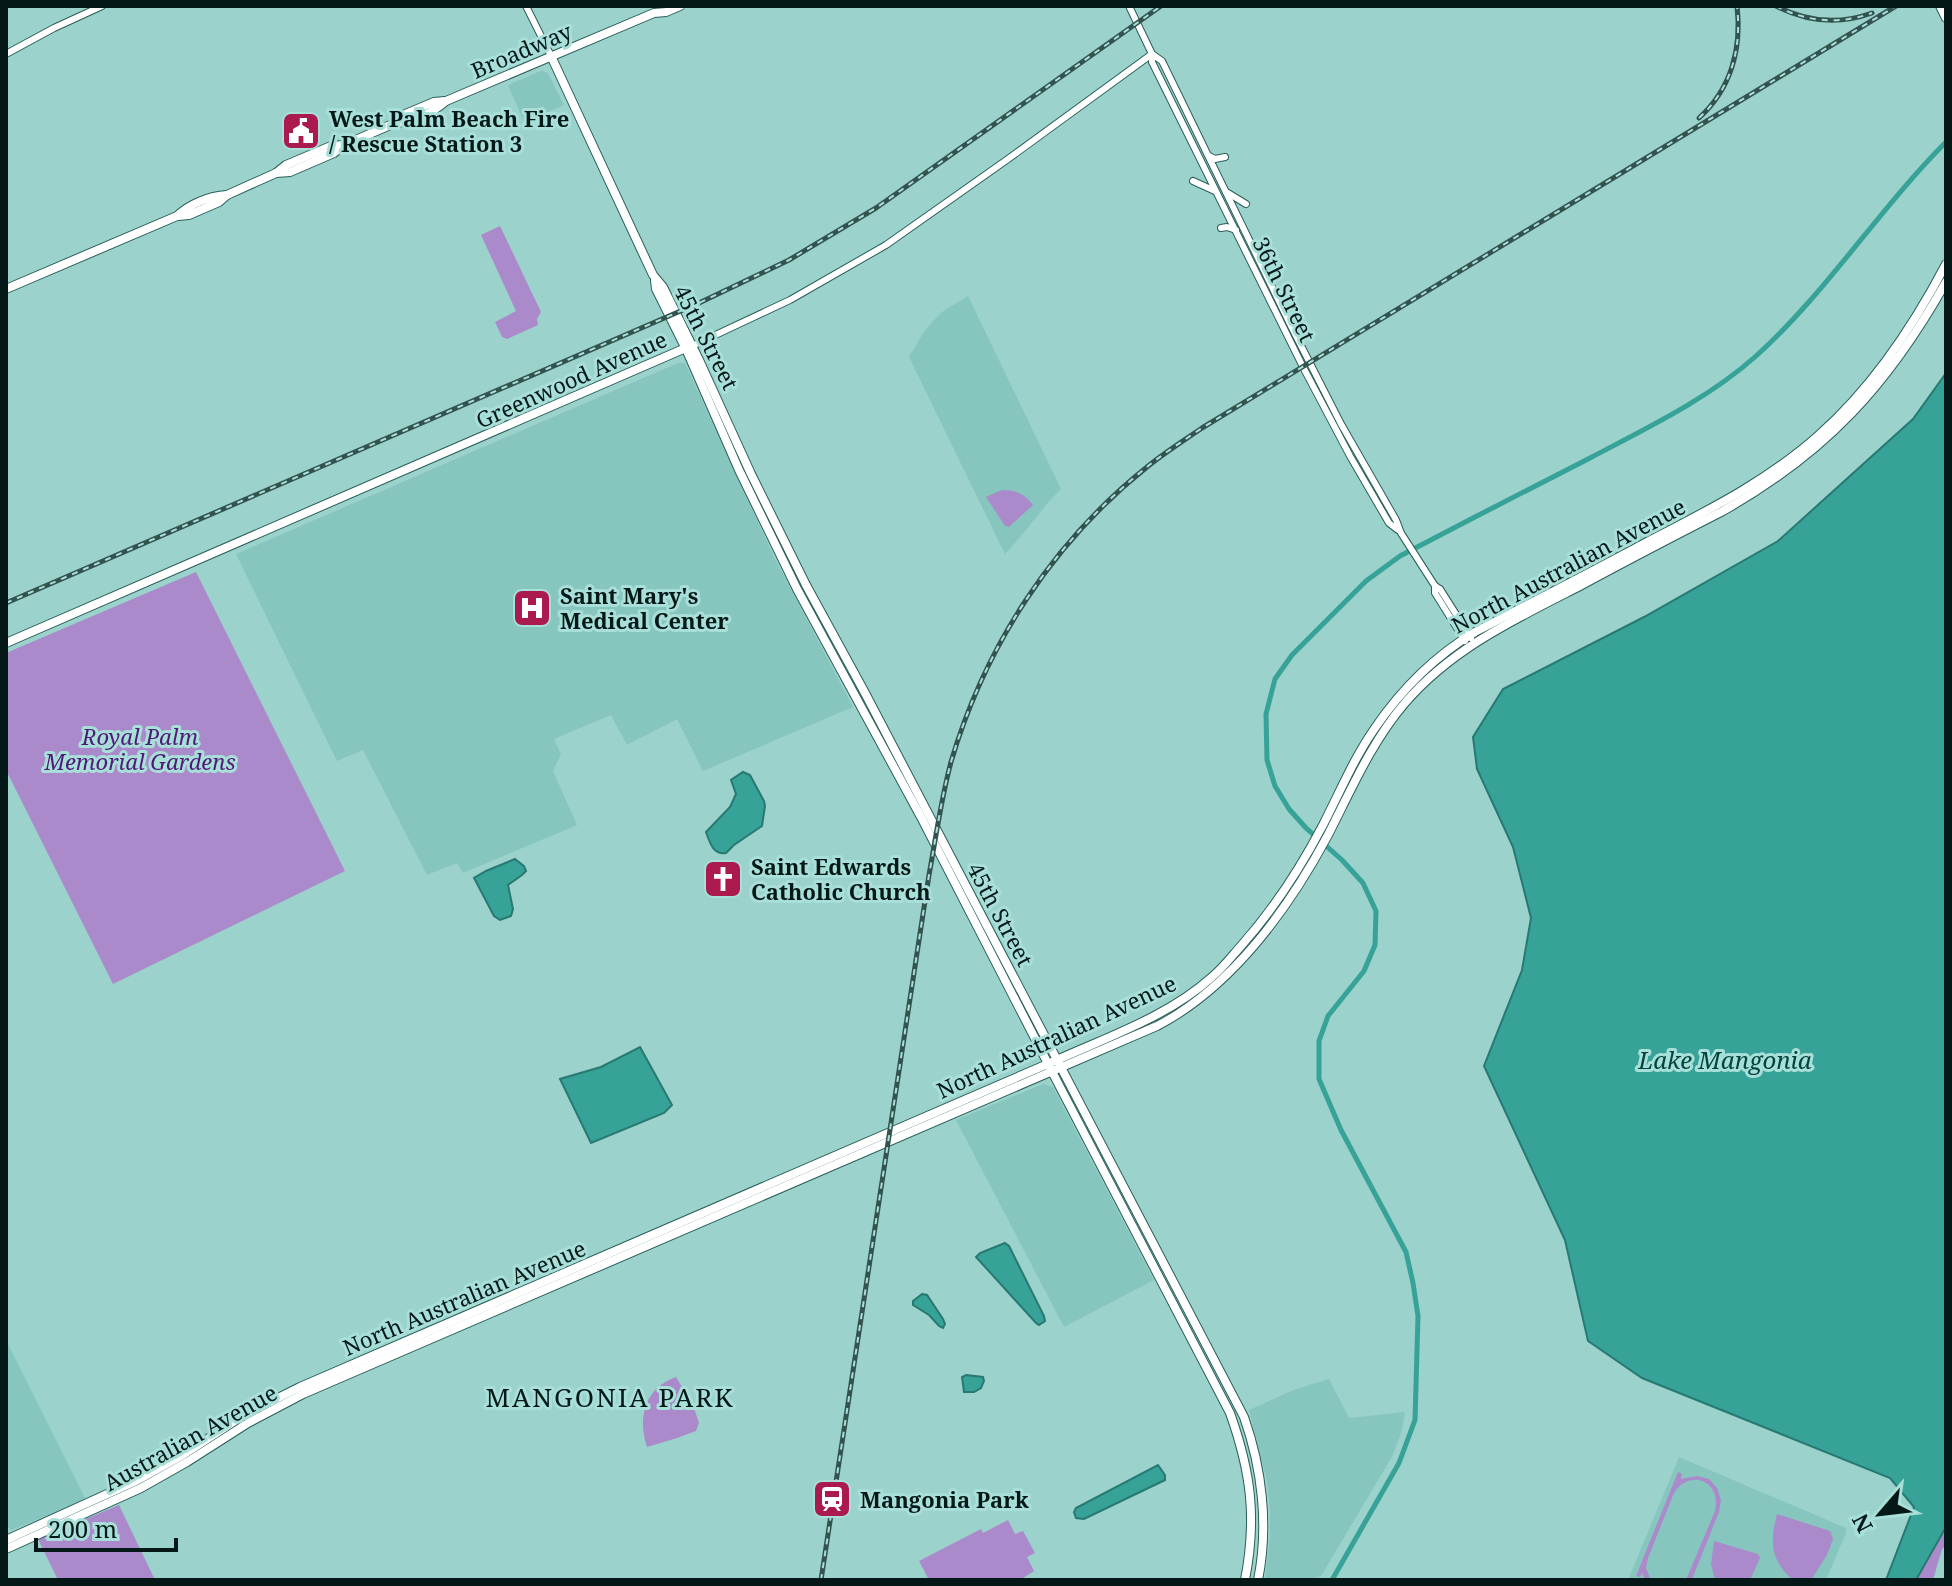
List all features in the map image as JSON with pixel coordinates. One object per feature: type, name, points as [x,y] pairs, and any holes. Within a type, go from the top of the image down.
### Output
[{"type":"main road","name":"Broadway","points":[[6,289],[177,216],[189,215],[219,202],[286,165],[331,146],[344,145],[395,123],[407,122],[437,110],[446,101],[658,9],[666,12],[680,6]]},
{"type":"main road","points":[[1940,6],[1946,18]]},
{"type":"main road","name":"45th Street","points":[[551,56],[655,279],[663,287],[739,470],[797,589],[1244,1417],[1261,1483],[1263,1530],[1258,1580]]},
{"type":"main road","name":"North Australian Avenue","points":[[302,1391],[1054,1065],[1157,1026],[1181,1012],[1226,975],[1287,903],[1367,757],[1391,720],[1428,678],[1469,641],[1720,504],[1763,479],[1800,451],[1830,425],[1872,380],[1917,317],[1946,264]]},
{"type":"main road","name":"North Australian Avenue","points":[[1469,641],[1723,511],[1789,470],[1838,429],[1881,382],[1924,321],[1946,282]]},
{"type":"main road","name":"Greenwood Avenue","points":[[6,643],[689,347]]},
{"type":"main road","name":"45th Street","points":[[1054,1065],[1230,1413],[1244,1456],[1251,1497],[1251,1549],[1245,1580]]},
{"type":"main road","name":"Australian Avenue","points":[[6,1540],[138,1480],[244,1415],[302,1391]]},
{"type":"main road","name":"Australian Avenue","points":[[6,1549],[141,1488],[302,1391]]},
{"type":"street","points":[[6,54],[102,6]]},
{"type":"street","name":"45th Street","points":[[526,6],[551,56]]},
{"type":"street","name":"36th Street","points":[[1129,6],[1152,54],[1152,62],[1303,367],[1389,523],[1401,533]]},
{"type":"street","name":"36th Street","points":[[1152,54],[1162,61],[1341,424],[1401,533],[1435,586],[1435,593],[1469,641]]},
{"type":"street","name":"Greenwood Avenue","points":[[689,347],[805,292],[886,245],[1152,54]]},
{"type":"street","points":[[1208,155],[1215,159],[1225,157]]},
{"type":"street","points":[[1193,181],[1217,192]]},
{"type":"street","points":[[1227,192],[1246,204]]},
{"type":"street","points":[[1221,228],[1236,230]]},
{"type":"shaded area","points":[[543,70],[547,72],[564,105],[524,122],[508,85]]},
{"type":"shaded area","points":[[968,296],[1061,489],[1005,554],[909,357],[931,323],[942,312]]},
{"type":"shaded area","name":"Saint Mary's Medical Center","points":[[678,363],[685,363],[774,557],[853,707],[703,771],[677,719],[627,745],[611,715],[554,739],[561,754],[553,771],[577,825],[463,873],[457,863],[427,875],[363,750],[337,761],[236,554]]},
{"type":"shaded area","points":[[1043,1084],[1053,1087],[1154,1280],[1064,1327],[956,1120]]},
{"type":"shaded area","points":[[6,1340],[86,1500],[11,1530],[6,1525]]},
{"type":"shaded area","points":[[1329,1379],[1349,1418],[1405,1412],[1402,1430],[1393,1455],[1321,1576],[1309,1580],[1265,1580],[1270,1511],[1267,1481],[1249,1410],[1296,1389]]},
{"type":"shaded area","points":[[1679,1457],[1846,1528],[1826,1580],[1628,1580]]},
{"type":"green space","points":[[500,226],[541,312],[538,325],[507,339],[502,337],[495,322],[516,311],[481,235]]},
{"type":"green space","points":[[1002,490],[1020,493],[1033,505],[1009,527],[1005,526],[986,497]]},
{"type":"green space","name":"Royal Palm Memorial Gardens","points":[[196,572],[345,871],[113,984],[6,770],[6,653]]},
{"type":"green space","points":[[676,1377],[693,1405],[699,1423],[696,1431],[647,1447],[643,1425],[646,1405],[657,1388]]},
{"type":"green space","points":[[1678,1472],[1682,1474],[1681,1479],[1697,1476],[1709,1479],[1717,1488],[1721,1500],[1719,1512],[1693,1577],[1686,1580],[1715,1511],[1716,1501],[1714,1492],[1703,1481],[1688,1481],[1681,1485],[1674,1493],[1648,1558],[1646,1568],[1651,1580],[1645,1580],[1642,1573],[1640,1577],[1636,1576]]},
{"type":"green space","points":[[119,1505],[155,1580],[58,1580],[38,1539]]},
{"type":"green space","points":[[1777,1514],[1830,1531],[1833,1539],[1827,1555],[1811,1580],[1793,1580],[1776,1558],[1773,1533]]},
{"type":"green space","points":[[1008,1520],[1015,1534],[1023,1531],[1035,1553],[1027,1557],[1034,1571],[1020,1580],[929,1580],[919,1561],[981,1529],[983,1533]]},
{"type":"green space","points":[[1946,1527],[1946,1546],[1942,1549],[1933,1580],[1916,1580]]},
{"type":"green space","points":[[1714,1541],[1758,1554],[1760,1558],[1750,1580],[1715,1580],[1711,1564]]},
{"type":"water","name":"Lake Mangonia","points":[[1946,373],[1946,1527],[1916,1580],[1886,1580],[1914,1507],[1890,1478],[1642,1378],[1588,1341],[1565,1240],[1484,1066],[1522,970],[1531,918],[1513,847],[1477,769],[1473,737],[1503,689],[1644,617],[1778,541],[1913,419]]},
{"type":"water","points":[[743,772],[750,775],[764,801],[762,826],[726,853],[718,852],[706,832],[730,807],[736,794],[731,780]]},
{"type":"water","points":[[515,859],[526,871],[508,885],[513,909],[511,916],[500,920],[494,916],[474,878]]},
{"type":"water","points":[[640,1047],[672,1105],[664,1113],[591,1143],[560,1079],[601,1067]]},
{"type":"water","points":[[1005,1243],[1044,1316],[1045,1321],[1039,1325],[976,1257]]},
{"type":"water","points":[[922,1294],[927,1295],[943,1319],[943,1328],[913,1305],[913,1301]]},
{"type":"water","points":[[962,1377],[983,1377],[981,1388],[964,1392]]},
{"type":"water","points":[[1158,1465],[1165,1480],[1084,1519],[1076,1518],[1076,1508]]},
{"type":"waterway","points":[[1332,1580],[1399,1463],[1415,1420],[1418,1316],[1406,1252],[1341,1130],[1319,1079],[1319,1041],[1328,1016],[1364,971],[1375,945],[1376,911],[1363,883],[1306,828],[1275,786],[1267,760],[1266,714],[1275,679],[1292,655],[1366,581],[1400,556],[1655,424],[1718,386],[1756,356],[1806,305],[1946,142]]},
{"type":"railway","points":[[6,603],[699,303],[789,260],[876,208],[1161,6]]},
{"type":"railway","points":[[1699,118],[1719,94],[1732,67],[1738,38],[1737,6]]},
{"type":"railway","points":[[1776,6],[1799,16],[1823,20],[1847,19],[1872,13]]},
{"type":"railway","points":[[821,1580],[944,790],[965,719],[1003,637],[1026,599],[1082,528],[1113,496],[1181,442],[1896,6]]},
{"type":"place","name":"West Palm Beach Fire / Rescue Station 3","points":[[301,131]]},
{"type":"place","name":"Saint Mary's Medical Center","points":[[532,608]]},
{"type":"place","name":"Saint Edwards Catholic Church","points":[[723,879]]},
{"type":"place","name":"Mangonia Park","points":[[832,1499]]},
{"type":"district","name":"MANGONIA PARK","points":[[610,1397]]}]
